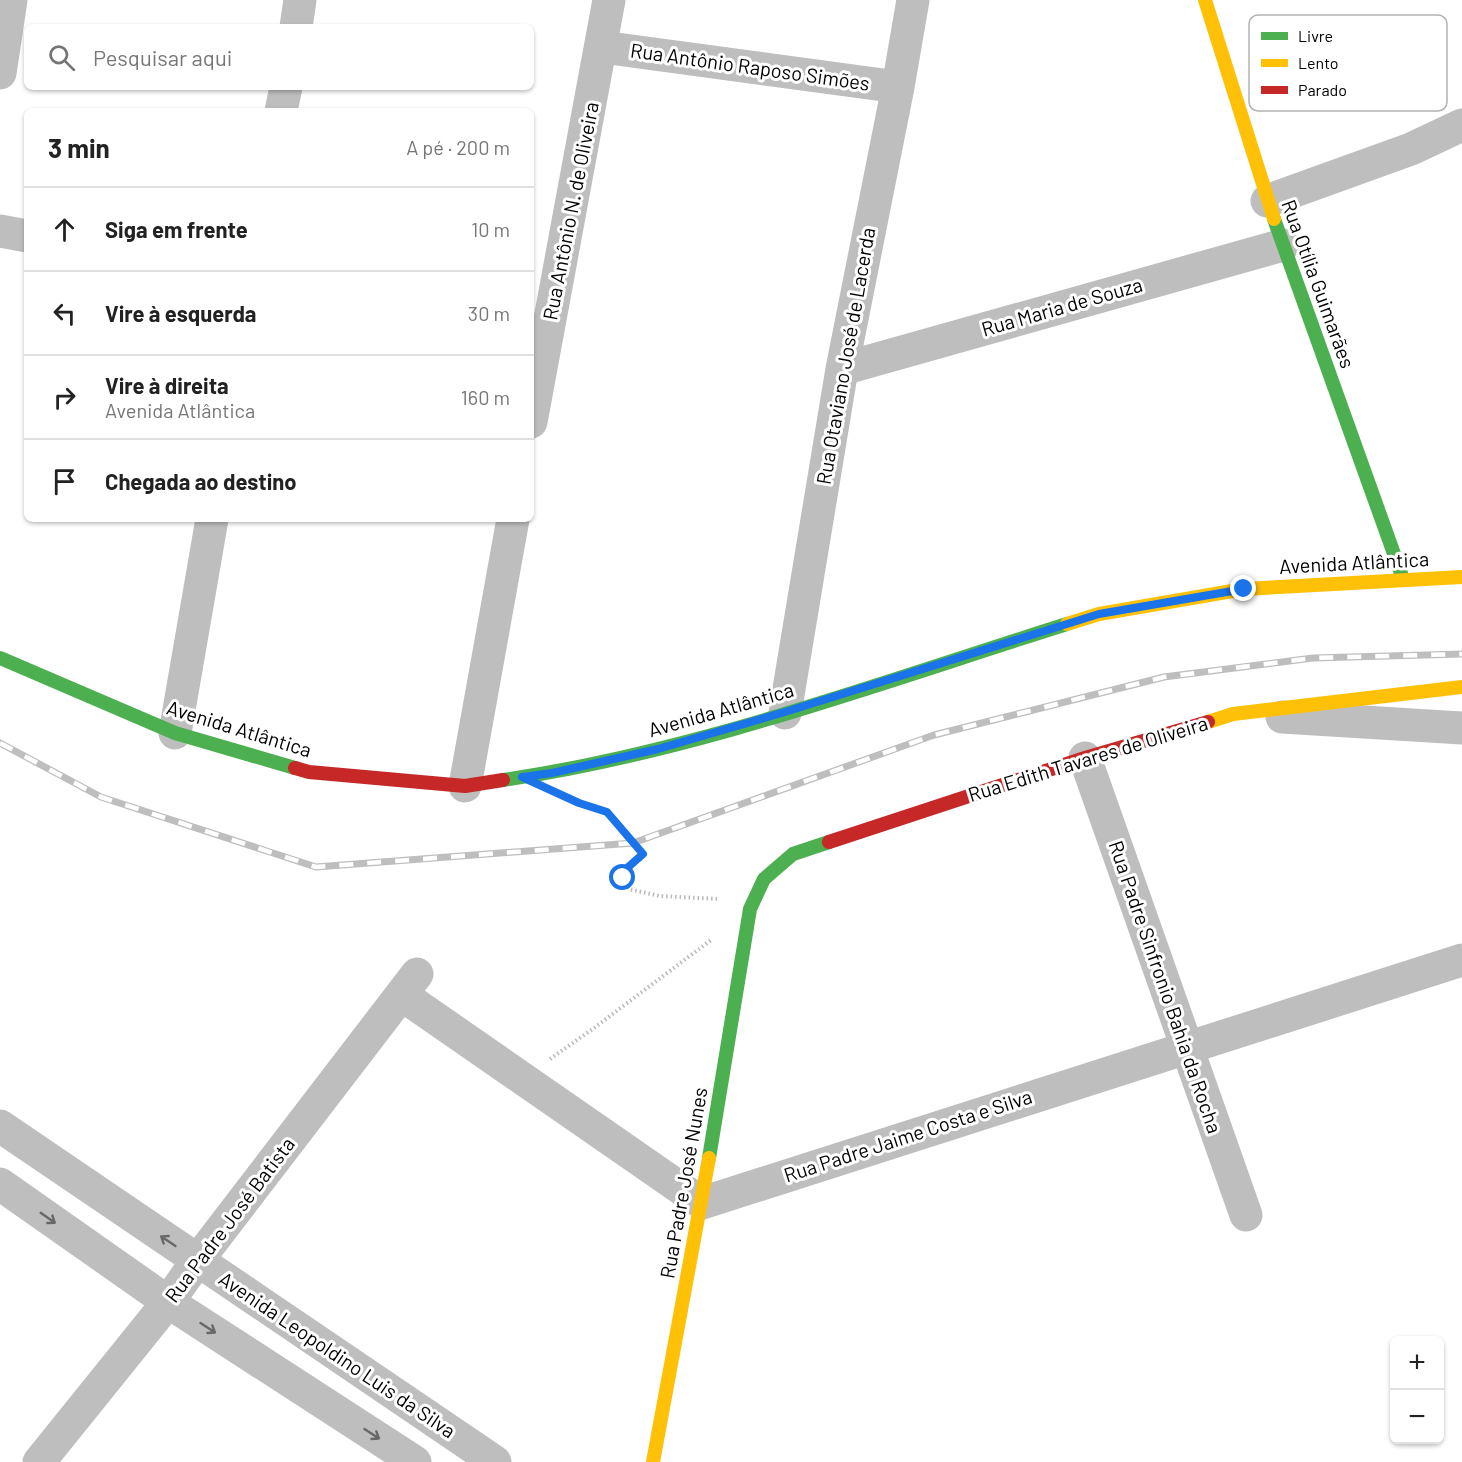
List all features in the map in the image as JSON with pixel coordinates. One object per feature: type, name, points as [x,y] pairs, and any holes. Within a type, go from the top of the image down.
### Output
[{"type":"street","points":[[0,73],[11,0]]},
{"type":"street","points":[[296,24],[300,0]]},
{"type":"street","name":"Rua Antônio N. de Oliveira","points":[[534,386],[538,338],[602,47],[609,0]]},
{"type":"street","name":"Rua Otaviano José de Lacerda","points":[[785,712],[842,369],[913,0]]},
{"type":"street","name":"Rua Otília Guimarães","points":[[1205,0],[1267,201],[1403,579]]},
{"type":"street","name":"Rua Antônio Raposo Simões","points":[[602,47],[898,87]]},
{"type":"street","points":[[282,108],[284,90]]},
{"type":"street","points":[[1267,201],[1411,149],[1462,125]]},
{"type":"street","points":[[0,231],[24,235]]},
{"type":"street","name":"Rua Maria de Souza","points":[[842,369],[1283,245]]},
{"type":"street","points":[[175,733],[211,522]]},
{"type":"street","points":[[465,786],[512,522]]},
{"type":"street","name":"Avenida Atlântica","points":[[0,658],[175,733],[309,772],[465,786],[552,773],[658,749],[1099,614],[1244,589],[1462,577]]},
{"type":"street","points":[[1233,714],[1462,687]]},
{"type":"street","name":"Rua Edith Tavares de Oliveira","points":[[750,911],[764,879],[793,854],[1085,758],[1233,714],[1462,728]]},
{"type":"street","name":"Rua Padre Sinfronio Bahia da Rocha","points":[[1085,758],[1246,1215]]},
{"type":"street","name":"Rua Padre José Nunes","points":[[653,1462],[702,1203],[750,911]]},
{"type":"street","name":"Rua Padre Jaime Costa e Silva","points":[[702,1203],[1462,960]]},
{"type":"street","name":"Rua Padre José Batista","points":[[39,1462],[168,1302],[410,984],[523,1078]]},
{"type":"street","points":[[523,1078],[702,1203]]},
{"type":"street","name":"Avenida Leopoldino Luis da Silva","points":[[0,1126],[495,1462]]},
{"type":"street","points":[[0,1184],[168,1302],[415,1462]]},
{"type":"path","points":[[523,1078],[750,911],[728,899],[660,896],[628,889],[623,878],[626,869],[643,854],[607,812],[569,799]]},
{"type":"railway","points":[[0,743],[101,797],[316,867],[633,843],[934,735],[1164,677],[1313,658],[1462,654]]},
{"type":"traffic: fast","points":[[1274,219],[1403,579]]},
{"type":"traffic: fast","points":[[503,780],[575,768],[717,734],[1067,624]]},
{"type":"traffic: fast","points":[[0,658],[175,733],[295,768]]},
{"type":"traffic: fast","points":[[709,1158],[750,909],[764,879],[793,854],[829,842]]},
{"type":"traffic: slow","points":[[1205,0],[1274,219]]},
{"type":"traffic: slow","points":[[1067,624],[1099,614],[1244,589],[1462,577]]},
{"type":"traffic: slow","points":[[1208,722],[1233,714],[1462,687]]},
{"type":"traffic: slow","points":[[653,1462],[709,1158]]},
{"type":"traffic: jam","points":[[829,842],[1085,758],[1208,722]]},
{"type":"traffic: jam","points":[[295,768],[309,772],[465,786],[503,780]]},
{"type":"route","points":[[623,878],[626,869],[643,854],[607,812],[579,803],[522,777],[552,773],[658,749],[1099,614],[1244,589]]}]
